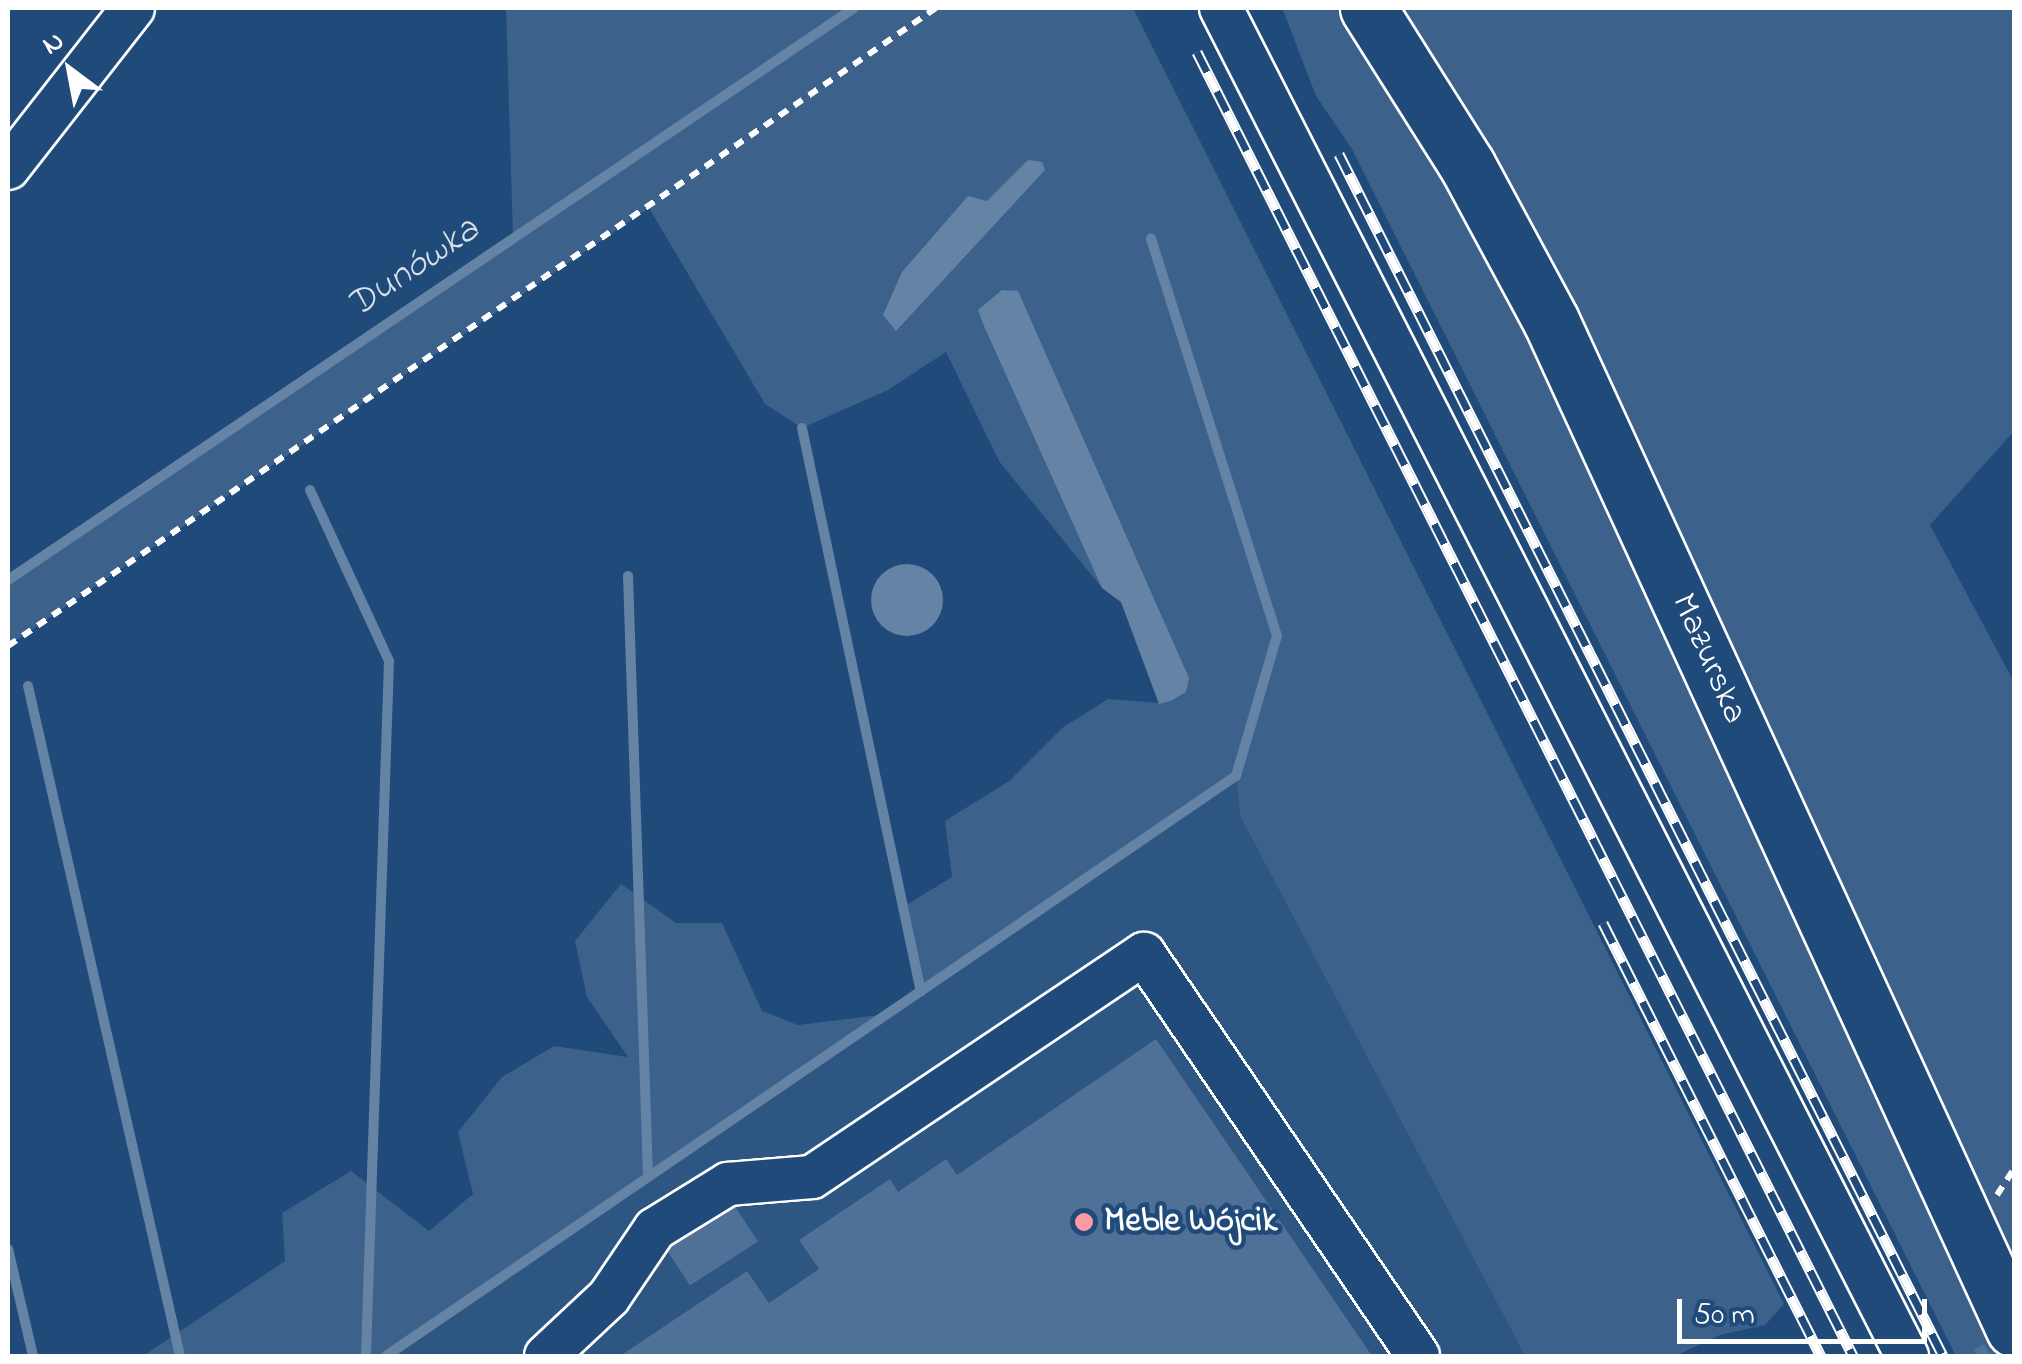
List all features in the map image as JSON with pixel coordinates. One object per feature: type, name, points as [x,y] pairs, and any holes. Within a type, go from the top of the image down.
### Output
[{"type":"main road","name":"Mazurska","points":[[1368,8],[1467,165],[1560,339],[2014,1330]]},
{"type":"lane","points":[[8,168],[134,8]]},
{"type":"lane","points":[[1221,8],[1908,1356]]},
{"type":"lane","points":[[546,1356],[610,1298],[656,1229],[728,1184],[812,1177],[1144,954],[1418,1356]]},
{"type":"path","points":[[8,646],[936,8]]},
{"type":"shaded area","points":[[506,8],[1133,8],[1784,1304],[1765,1325],[1720,1335],[1675,1356],[1525,1356],[1240,816],[1236,777],[921,992],[903,907],[952,877],[945,821],[1009,781],[1062,728],[1108,699],[1159,703],[1121,602],[1102,588],[999,461],[946,352],[888,390],[802,428],[765,404],[649,208],[8,646],[8,580],[513,237]]},
{"type":"shaded area","points":[[1344,8],[1497,254],[2004,1356],[1956,1356],[1352,149],[1316,96],[1283,10]]},
{"type":"shaded area","points":[[1385,8],[2014,8],[2014,431],[1930,525],[2014,682],[2014,1266]]},
{"type":"shaded area","points":[[1028,160],[1042,162],[1045,170],[896,331],[883,315],[902,272],[968,196],[987,201]]},
{"type":"shaded area","points":[[1002,290],[1018,291],[1189,678],[1186,692],[1171,701],[1159,704],[1121,602],[1102,588],[984,326],[978,310]]},
{"type":"shaded area","points":[[907,564],[932,575],[943,600],[932,625],[907,636],[882,625],[871,600],[882,575]]},
{"type":"shaded area","points":[[1236,776],[1240,816],[1525,1356],[386,1356]]},
{"type":"shaded area","points":[[621,884],[676,923],[722,923],[762,1011],[798,1025],[888,1014],[386,1356],[143,1356],[285,1261],[282,1213],[351,1171],[429,1231],[473,1194],[458,1132],[502,1077],[554,1046],[628,1057],[587,997],[575,941]]},
{"type":"building","name":"Meble Wójcik","points":[[1156,1039],[1372,1356],[620,1356],[747,1271],[769,1303],[819,1269],[799,1240],[890,1179],[898,1192],[946,1159],[957,1175]]},
{"type":"building","points":[[729,1197],[758,1241],[690,1286],[661,1241]]},
{"type":"building","points":[[1984,1344],[1991,1356],[1978,1356],[1974,1349]]},
{"type":"waterway","name":"Dunówka","points":[[8,580],[854,8]]},
{"type":"waterway","points":[[386,1356],[1236,776],[1277,636],[1151,239]]},
{"type":"waterway","points":[[802,428],[921,992]]},
{"type":"waterway","points":[[310,490],[389,661],[366,1356]]},
{"type":"waterway","points":[[628,576],[648,1177]]},
{"type":"waterway","points":[[28,686],[180,1356]]},
{"type":"waterway","points":[[8,1249],[33,1356]]},
{"type":"railway","points":[[1197,52],[1853,1356]]},
{"type":"railway","points":[[1339,154],[1943,1356]]},
{"type":"railway","points":[[1603,923],[1821,1356]]},
{"type":"place","name":"Meble Wójcik","points":[[1084,1222]]}]
